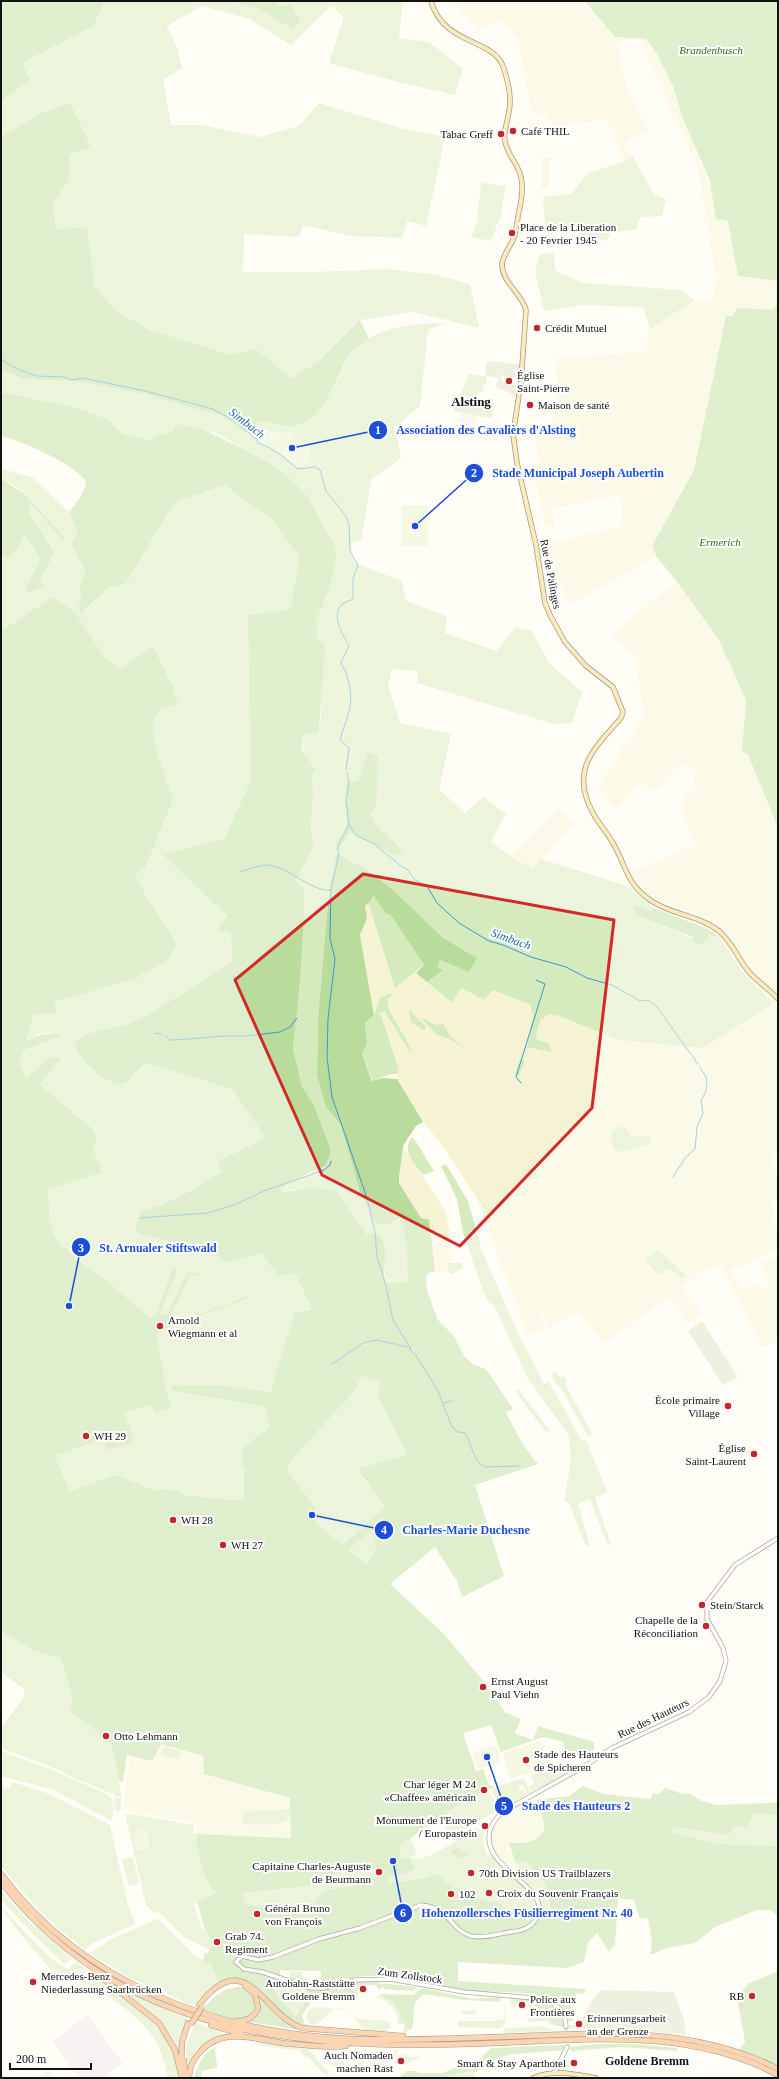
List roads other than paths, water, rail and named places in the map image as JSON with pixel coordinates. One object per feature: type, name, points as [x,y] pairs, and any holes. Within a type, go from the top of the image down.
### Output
[{"type":"highway","points":[[1,1874],[45,1923],[88,1958],[148,1993],[220,2019],[276,2031],[341,2038],[413,2039],[615,2033],[684,2041],[738,2052],[778,2069]]},
{"type":"highway","points":[[1,1882],[38,1924],[159,2023],[171,2042],[182,2078]]},
{"type":"highway","points":[[84,1962],[136,1993],[218,2028],[254,2038]]},
{"type":"highway","points":[[182,2078],[182,2042],[190,2023],[200,2006],[220,1986],[232,1982],[242,1982],[258,1990],[290,2024],[317,2031]]},
{"type":"highway","points":[[200,2006],[213,1994],[230,1986],[243,1986],[256,1994],[258,2008],[252,2017],[238,2022],[220,2019]]},
{"type":"highway","points":[[191,2016],[232,2028],[274,2036],[354,2044],[452,2045],[614,2038],[684,2041]]},
{"type":"highway","points":[[185,2078],[184,2048],[190,2023]]},
{"type":"highway","points":[[276,2031],[317,2031],[403,2036],[413,2039]]},
{"type":"highway","points":[[189,2078],[194,2059],[210,2043],[228,2037],[254,2038],[327,2047],[354,2044]]},
{"type":"highway","points":[[702,2045],[748,2061],[778,2075]]},
{"type":"main road","name":"Rue de Palinges","points":[[431,1],[437,16],[444,25],[466,40],[486,49],[496,57],[503,66],[510,110],[506,122],[505,142],[511,157],[520,172],[522,188],[516,231],[502,263],[505,279],[524,303],[526,310],[521,382],[514,424],[514,449],[533,529],[548,611],[559,632],[576,656],[613,687],[623,710],[621,718],[589,757],[586,765],[583,789],[593,814],[613,843],[625,872],[635,887],[653,903],[667,910],[698,920],[719,931],[734,948],[750,973],[778,999]]},
{"type":"main road","points":[[533,2078],[542,2074],[555,2072],[596,2078]]},
{"type":"street","name":"Rue des Hauteurs","points":[[239,1966],[237,1960],[242,1956],[258,1960],[273,1957],[319,1939],[360,1928],[421,1904],[432,1906],[441,1910],[458,1928],[472,1936],[493,1935],[528,1927],[537,1918],[539,1903],[529,1888],[495,1857],[490,1844],[491,1828],[495,1820],[504,1811],[596,1760],[612,1748],[689,1712],[709,1697],[720,1680],[726,1661],[723,1648],[707,1619],[707,1602],[735,1565],[778,1538]]},
{"type":"street","name":"Zum Zollstock","points":[[239,1966],[311,1988],[324,1988],[355,1980],[379,1978],[469,1993],[536,1998],[549,2001],[559,2008],[564,2014],[566,2028]]},
{"type":"street","points":[[555,2072],[567,2047]]},
{"type":"waterway","name":"Simbach","points":[[1,359],[13,367],[36,376],[64,377],[72,380],[83,378],[145,391],[213,409],[236,422],[257,440],[258,443],[268,447],[282,456],[298,469],[315,467],[320,470],[326,491],[346,516],[349,524],[350,551],[358,565],[353,579],[353,599],[342,604],[337,614],[343,636],[349,646],[341,662],[350,686],[351,695],[350,709],[340,740],[349,748],[346,769]]},
{"type":"waterway","name":"Simbach","points":[[347,773],[349,784],[346,801],[349,824],[352,830],[357,836],[373,843],[401,866],[407,869],[415,880],[427,886],[437,903],[459,923],[489,941],[503,945],[531,957],[566,967],[587,978],[612,985],[640,1001],[648,1000],[657,1007],[698,1064]]},
{"type":"waterway","points":[[339,850],[337,849],[349,824]]},
{"type":"waterway","points":[[339,853],[331,890],[330,938],[335,959],[328,1019],[327,1057],[332,1097],[367,1198],[375,1232],[377,1257],[385,1282],[393,1320],[411,1349],[409,1349],[415,1354],[437,1389],[452,1427],[458,1432],[465,1433],[478,1462],[486,1467],[519,1466]]},
{"type":"waterway","points":[[239,872],[259,866],[269,865],[283,869],[317,888],[324,890]]},
{"type":"waterway","points":[[326,890],[331,890]]},
{"type":"waterway","points":[[521,1083],[516,1077],[545,984],[536,980]]},
{"type":"waterway","points":[[165,1035],[170,1040],[175,1040],[225,1036],[247,1036],[280,1032],[290,1027],[297,1018]]},
{"type":"waterway","points":[[155,1033],[162,1034]]},
{"type":"waterway","name":"Simbach","points":[[673,1177],[685,1158],[695,1149],[697,1127],[703,1113],[701,1101],[706,1091],[707,1079],[700,1067]]},
{"type":"waterway","points":[[140,1218],[207,1213],[234,1205],[264,1191],[324,1170],[330,1165],[331,1161]]},
{"type":"waterway","points":[[332,1364],[363,1343],[377,1340],[407,1347]]},
{"type":"waterway","points":[[443,1403],[452,1401]]},
{"type":"tunnel","points":[[566,2027],[567,2047]]},
{"type":"place","name":"Café THIL","points":[[513,131]]},
{"type":"place","name":"Tabac Greff","points":[[501,134]]},
{"type":"place","name":"Place de la Liberation - 20 Fevrier 1945","points":[[512,233]]},
{"type":"place","name":"Crédit Mutuel","points":[[537,328]]},
{"type":"place","name":"Église Saint-Pierre","points":[[509,381]]},
{"type":"place","name":"Maison de santé","points":[[530,405]]},
{"type":"place","name":"Association des Cavalièrs d'Alsting","points":[[292,448]]},
{"type":"place","name":"Stade Municipal Joseph Aubertin","points":[[415,526]]},
{"type":"place","name":"St. Arnualer Stiftswald","points":[[69,1306]]},
{"type":"place","name":"Arnold Wiegmann et al","points":[[160,1326]]},
{"type":"place","name":"École primaire Village","points":[[728,1406]]},
{"type":"place","name":"WH 29","points":[[86,1436]]},
{"type":"place","name":"Église Saint-Laurent","points":[[754,1454]]},
{"type":"place","name":"Charles-Marie Duchesne","points":[[312,1515]]},
{"type":"place","name":"WH 28","points":[[173,1520]]},
{"type":"place","name":"WH 27","points":[[223,1545]]},
{"type":"place","name":"Stein/Starck","points":[[702,1605]]},
{"type":"place","name":"Chapelle de la Réconciliation","points":[[706,1626]]},
{"type":"place","name":"Ernst August Paul Viehn","points":[[483,1687]]},
{"type":"place","name":"Otto Lehmann","points":[[106,1736]]},
{"type":"place","name":"Stade des Hauteurs 2","points":[[487,1757]]},
{"type":"place","name":"Stade des Hauteurs de Spicheren","points":[[526,1760]]},
{"type":"place","name":"Char léger M 24 «Chaffee» américain","points":[[484,1790]]},
{"type":"place","name":"Monument de l'Europe / Europastein","points":[[485,1826]]},
{"type":"place","name":"Hohenzollersches Füsilierregiment Nr. 40","points":[[393,1861]]},
{"type":"place","name":"Capitaine Charles-Auguste de Beurmann","points":[[379,1872]]},
{"type":"place","name":"70th Division US Trailblazers","points":[[471,1873]]},
{"type":"place","name":"Croix du Souvenir Français","points":[[489,1893]]},
{"type":"place","name":"102","points":[[451,1894]]},
{"type":"place","name":"Général Bruno von François","points":[[257,1914]]},
{"type":"place","name":"Grab 74. Regiment","points":[[217,1942]]},
{"type":"place","name":"Mercedes-Benz Niederlassung Saarbrücken","points":[[33,1982]]},
{"type":"place","name":"Autobahn-Raststätte Goldene Bremm","points":[[363,1989]]},
{"type":"place","name":"RB","points":[[752,1996]]},
{"type":"place","name":"Police aux Frontières","points":[[522,2005]]},
{"type":"place","name":"Erinnerungsarbeit an der Grenze","points":[[579,2024]]},
{"type":"place","name":"Auch Nomaden machen Rast","points":[[401,2061]]},
{"type":"place","name":"Smart & Stay Aparthotel","points":[[574,2063]]},
{"type":"district","name":"Alsting","points":[[471,401]]},
{"type":"district","name":"Goldene Bremm","points":[[647,2061]]},
{"type":"park label","name":"Brandenbusch","points":[[711,50]]},
{"type":"park label","name":"Ermerich","points":[[720,542]]}]
